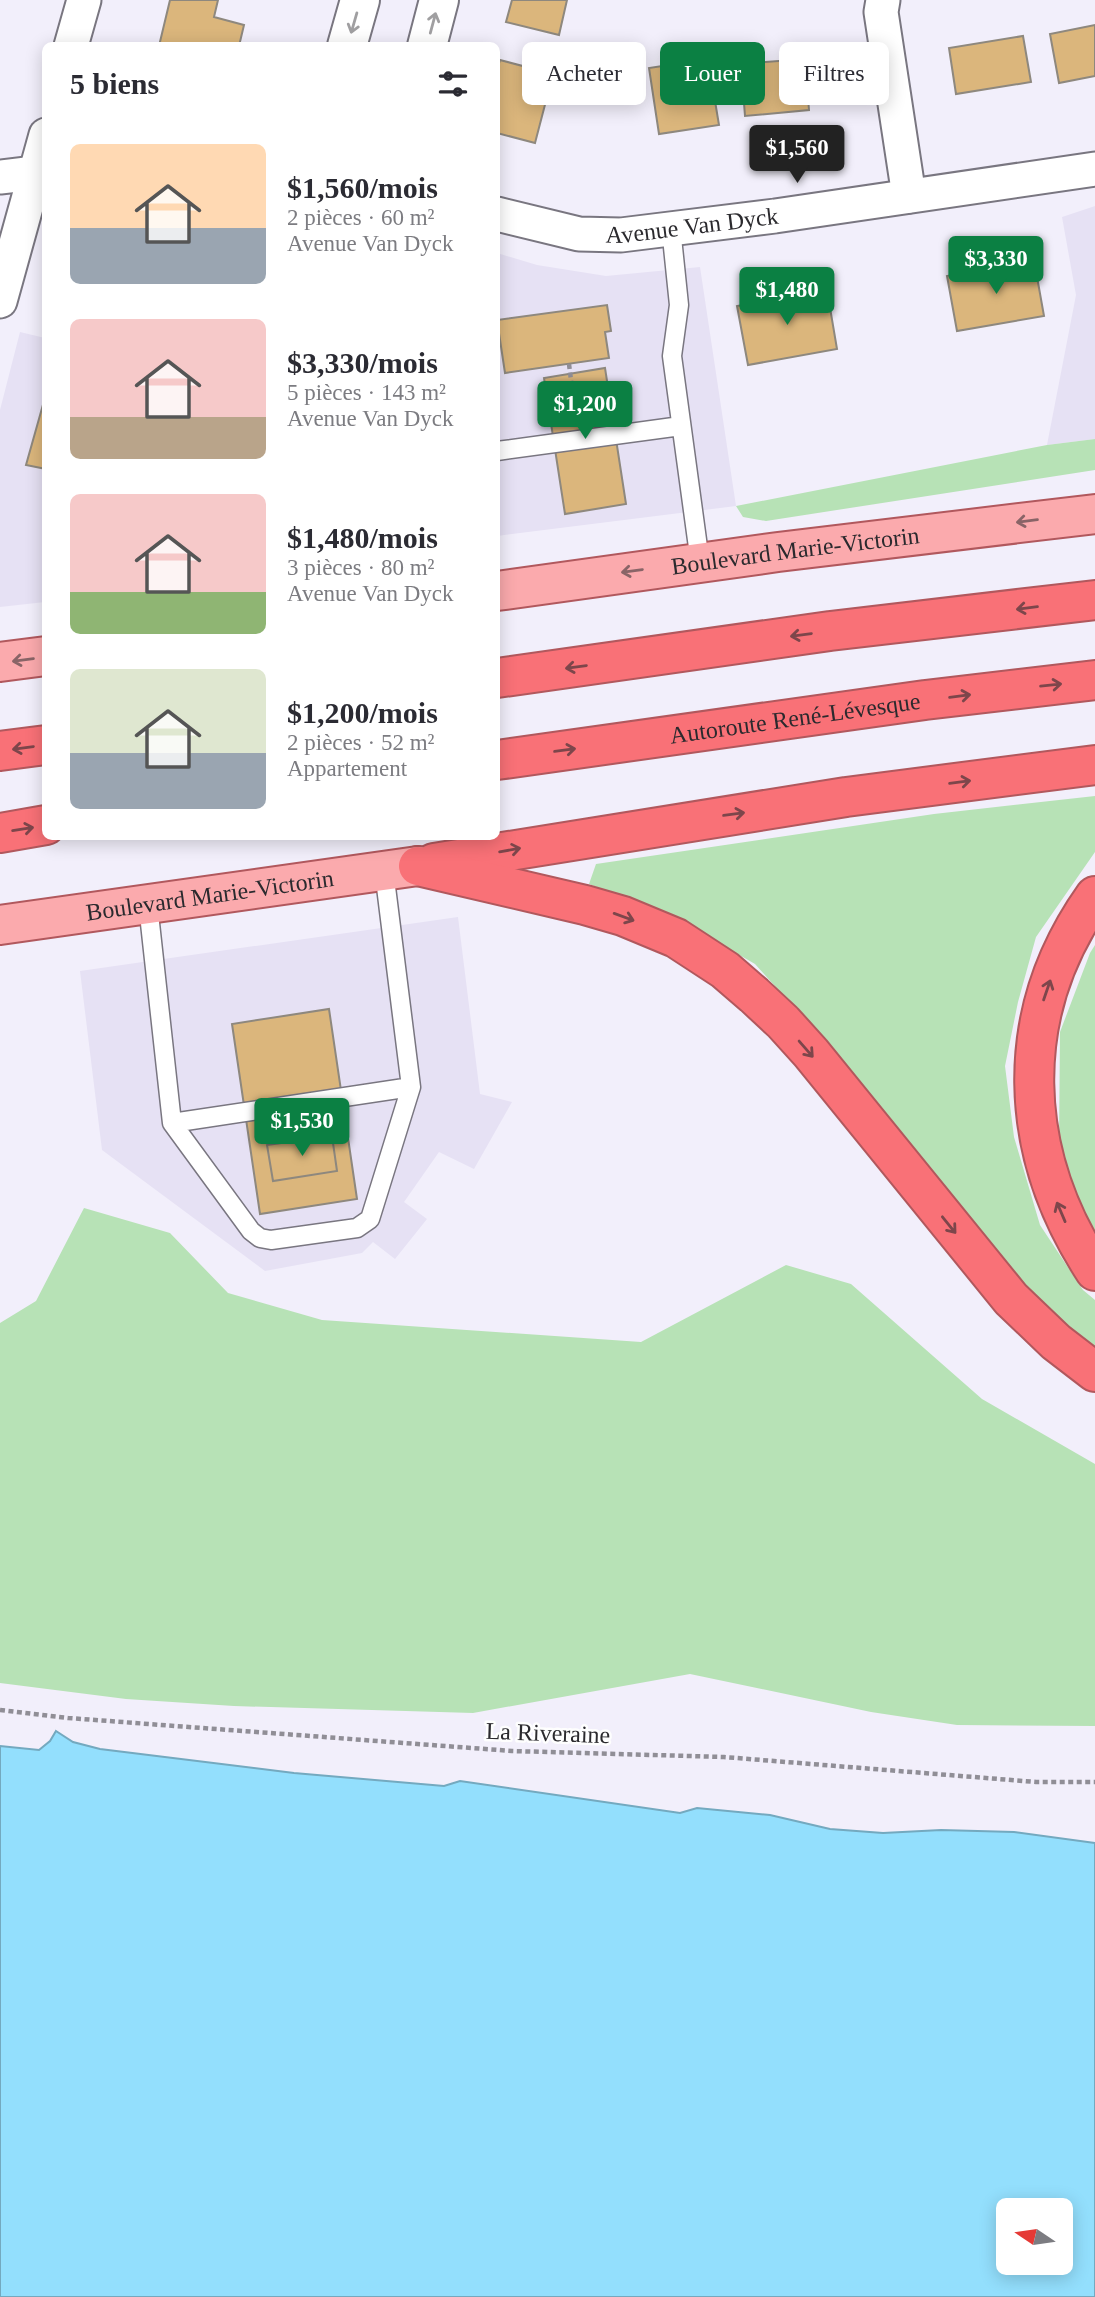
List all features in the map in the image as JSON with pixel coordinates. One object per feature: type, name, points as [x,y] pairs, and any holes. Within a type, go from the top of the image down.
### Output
[{"type":"highway","points":[[500,678],[830,631],[1095,600]]},
{"type":"highway","name":"Autoroute René-Lévesque","points":[[500,760],[925,700],[1095,680]]},
{"type":"highway","points":[[0,751],[42,746]]},
{"type":"highway","points":[[401,868],[846,797],[1095,765]]},
{"type":"highway","points":[[0,833],[42,826]]},
{"type":"highway","points":[[401,868],[623,916],[676,939],[725,970],[783,1022],[811,1054],[1011,1299],[1056,1342],[1095,1372]]},
{"type":"highway","points":[[1095,896],[1061,953],[1044,999],[1035,1046],[1033,1091],[1041,1147],[1056,1199],[1067,1224],[1095,1271]]},
{"type":"main road","name":"Boulevard Marie-Victorin","points":[[500,591],[700,562],[1095,514]]},
{"type":"main road","points":[[0,663],[42,657]]},
{"type":"main road","name":"Boulevard Marie-Victorin","points":[[0,925],[401,868]]},
{"type":"street","points":[[72,42],[84,0]]},
{"type":"street","points":[[348,42],[360,0]]},
{"type":"street","points":[[427,42],[439,0]]},
{"type":"street","points":[[883,0],[881,12],[909,196]]},
{"type":"street","points":[[0,301],[42,148]]},
{"type":"street","name":"Avenue Van Dyck","points":[[500,215],[579,234],[621,235],[775,216],[1095,169]]},
{"type":"street","points":[[0,177],[34,173]]},
{"type":"lane","points":[[671,228],[680,305],[672,356],[700,562]]},
{"type":"lane","points":[[500,452],[681,426]]},
{"type":"lane","points":[[148,905],[172,1123],[251,1231],[260,1238],[271,1240],[357,1228],[370,1219],[411,1087],[401,868]]},
{"type":"lane","points":[[172,1123],[411,1087]]},
{"type":"path","points":[[569,364],[579,441]]},
{"type":"path","name":"La Riveraine","points":[[0,1710],[68,1718],[512,1751],[697,1755],[1036,1782],[1095,1782]]},
{"type":"shaded area","points":[[1095,206],[1095,439],[1047,445],[1076,295],[1062,217]]},
{"type":"shaded area","points":[[500,254],[537,265],[606,276],[700,267],[736,506],[500,536]]},
{"type":"shaded area","points":[[20,332],[42,337],[42,602],[0,607],[0,410]]},
{"type":"shaded area","points":[[458,917],[480,1094],[512,1102],[474,1169],[439,1152],[404,1202],[427,1219],[395,1259],[373,1242],[362,1253],[265,1271],[102,1150],[80,971]]},
{"type":"green space","points":[[1095,439],[1095,470],[766,521],[743,517],[736,506],[1047,445]]},
{"type":"green space","points":[[1095,796],[1095,852],[1036,937],[1018,1002],[1005,1066],[1014,1137],[1040,1225],[1083,1290],[1095,1300],[1095,1348],[1054,1321],[819,1035],[755,964],[677,919],[589,884],[596,864],[934,814]]},
{"type":"green space","points":[[1095,945],[1095,1236],[1090,1230],[1059,1144],[1060,1032]]},
{"type":"green space","points":[[84,1208],[170,1233],[228,1293],[322,1320],[641,1342],[786,1265],[851,1284],[982,1399],[1095,1464],[1095,1726],[957,1725],[871,1712],[690,1674],[473,1713],[234,1706],[126,1699],[0,1683],[0,1323],[36,1301]]},
{"type":"water","points":[[56,1731],[73,1742],[100,1749],[294,1773],[444,1786],[460,1781],[680,1813],[697,1808],[770,1815],[830,1829],[883,1833],[941,1830],[1014,1832],[1095,1843],[1095,2297],[0,2297],[0,1746],[39,1750],[50,1741]]},
{"type":"building","points":[[170,0],[218,0],[214,17],[244,25],[240,42],[160,42]]},
{"type":"building","points":[[512,0],[567,0],[559,35],[506,22]]},
{"type":"building","points":[[1095,25],[1095,76],[1059,83],[1050,34]]},
{"type":"building","points":[[1023,36],[1031,82],[956,94],[949,48]]},
{"type":"building","points":[[500,60],[522,66],[522,105],[545,105],[535,143],[500,134]]},
{"type":"building","points":[[779,61],[779,105],[809,105],[809,110],[745,116],[744,105],[765,105],[765,62]]},
{"type":"building","points":[[660,66],[660,105],[716,105],[719,125],[659,134],[649,68]]},
{"type":"building","points":[[1034,260],[1044,316],[957,331],[947,276]]},
{"type":"building","points":[[827,290],[837,349],[748,365],[737,306]]},
{"type":"building","points":[[607,305],[611,331],[605,332],[609,358],[505,373],[500,320]]},
{"type":"building","points":[[605,368],[626,504],[565,514],[544,378]]},
{"type":"building","points":[[42,408],[42,468],[26,465]]},
{"type":"building","points":[[329,1009],[357,1199],[260,1214],[232,1024]]},
{"type":"building","points":[[332,1136],[337,1171],[273,1181],[267,1145]]}]
